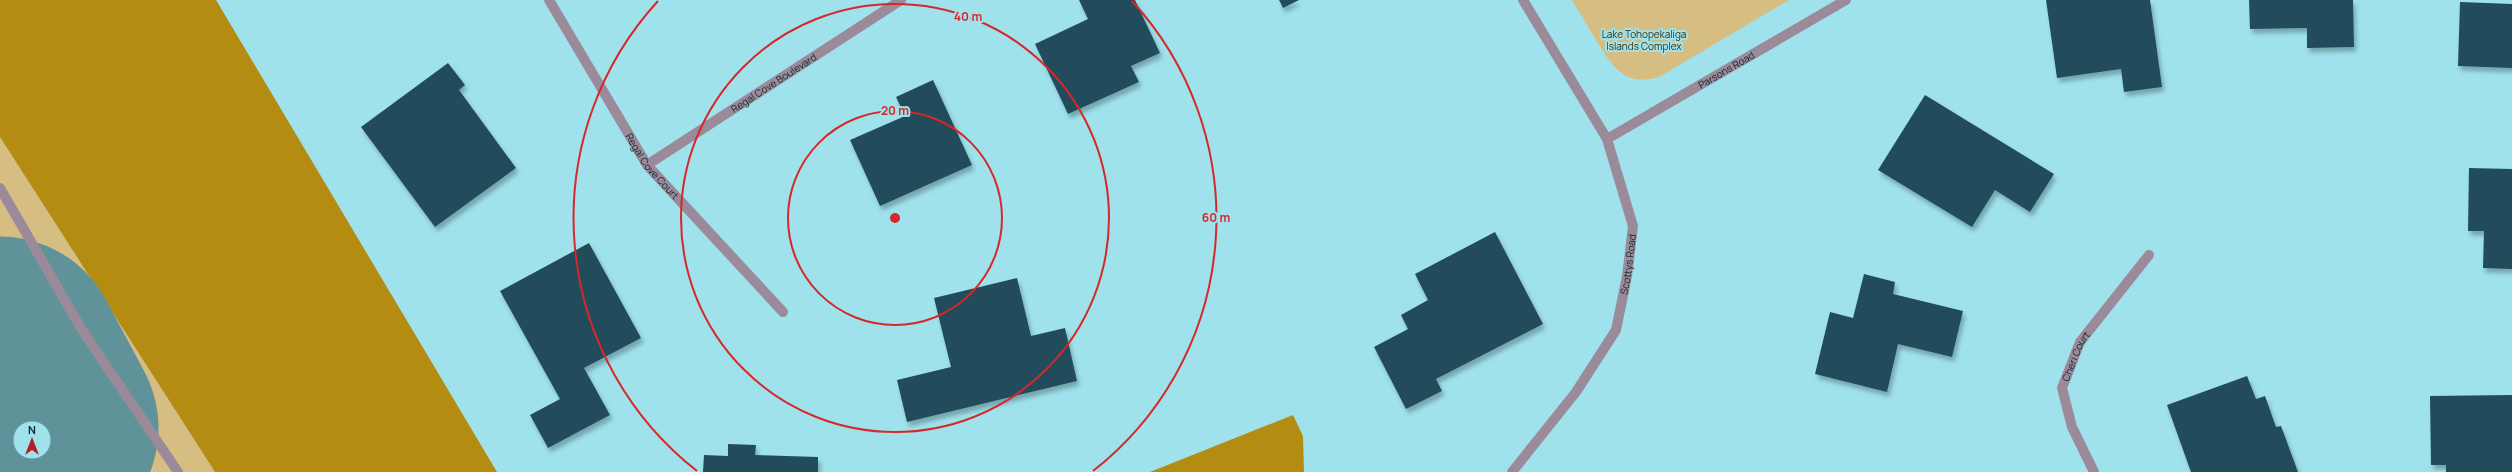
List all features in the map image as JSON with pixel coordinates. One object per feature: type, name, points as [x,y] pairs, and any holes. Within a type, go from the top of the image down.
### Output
[{"type":"street","name":"Regal Cove Court","points":[[549,0],[647,165],[783,312]]},
{"type":"street","name":"Regal Cove Boulevard","points":[[647,165],[901,0]]},
{"type":"street","name":"Scottys Road","points":[[1512,472],[1576,392],[1616,330],[1627,276],[1633,226],[1607,139],[1523,0]]},
{"type":"street","name":"Parsons Road","points":[[1607,139],[1846,0]]},
{"type":"street","points":[[0,188],[82,330],[178,472]]},
{"type":"street","name":"Cheri Court","points":[[2094,472],[2072,427],[2062,388],[2080,342],[2149,256]]},
{"type":"green space","name":"Lake Tohopekaliga Islands Complex","points":[[1572,0],[1789,0],[1659,77],[1637,79],[1628,77],[1608,59]]},
{"type":"green space","points":[[0,137],[215,472],[0,472]]},
{"type":"shaded area","points":[[0,0],[216,0],[497,472],[215,472],[0,137]]},
{"type":"shaded area","points":[[1293,415],[1303,436],[1304,472],[1150,472]]},
{"type":"building","points":[[1079,0],[1135,0],[1160,53],[1131,66],[1139,82],[1068,114],[1035,44],[1088,19]]},
{"type":"building","points":[[1279,0],[1299,0],[1283,8]]},
{"type":"building","points":[[2046,0],[2150,0],[2162,87],[2124,92],[2121,69],[2057,78]]},
{"type":"building","points":[[2249,0],[2353,0],[2354,47],[2307,48],[2307,28],[2250,29]]},
{"type":"building","points":[[2460,2],[2512,4],[2512,68],[2458,66]]},
{"type":"building","points":[[448,63],[465,85],[459,90],[516,168],[435,227],[361,127]]},
{"type":"building","points":[[933,80],[972,165],[880,206],[850,140],[905,116],[896,97]]},
{"type":"building","points":[[1925,95],[2054,174],[2030,212],[1995,190],[1972,227],[1878,170]]},
{"type":"building","points":[[2469,168],[2512,169],[2512,269],[2483,268],[2484,231],[2468,231]]},
{"type":"building","points":[[1495,232],[1543,324],[1436,379],[1442,391],[1406,409],[1374,347],[1408,329],[1401,315],[1428,300],[1415,274]]},
{"type":"building","points":[[589,243],[641,338],[584,368],[610,415],[548,448],[530,415],[560,399],[500,291]]},
{"type":"building","points":[[1864,274],[1895,282],[1893,294],[1963,311],[1952,357],[1898,344],[1887,392],[1815,374],[1830,312],[1853,318]]},
{"type":"building","points":[[1017,278],[1031,336],[1065,328],[1077,381],[907,422],[897,380],[951,367],[934,298]]},
{"type":"building","points":[[2247,376],[2256,399],[2265,396],[2276,427],[2281,426],[2298,472],[2191,472],[2167,405]]},
{"type":"building","points":[[2512,395],[2512,472],[2446,472],[2446,465],[2431,465],[2430,396]]},
{"type":"building","points":[[728,444],[756,445],[755,455],[818,457],[818,472],[703,472],[704,455],[728,456]]},
{"type":"runway","points":[[0,357],[34,420]]}]
